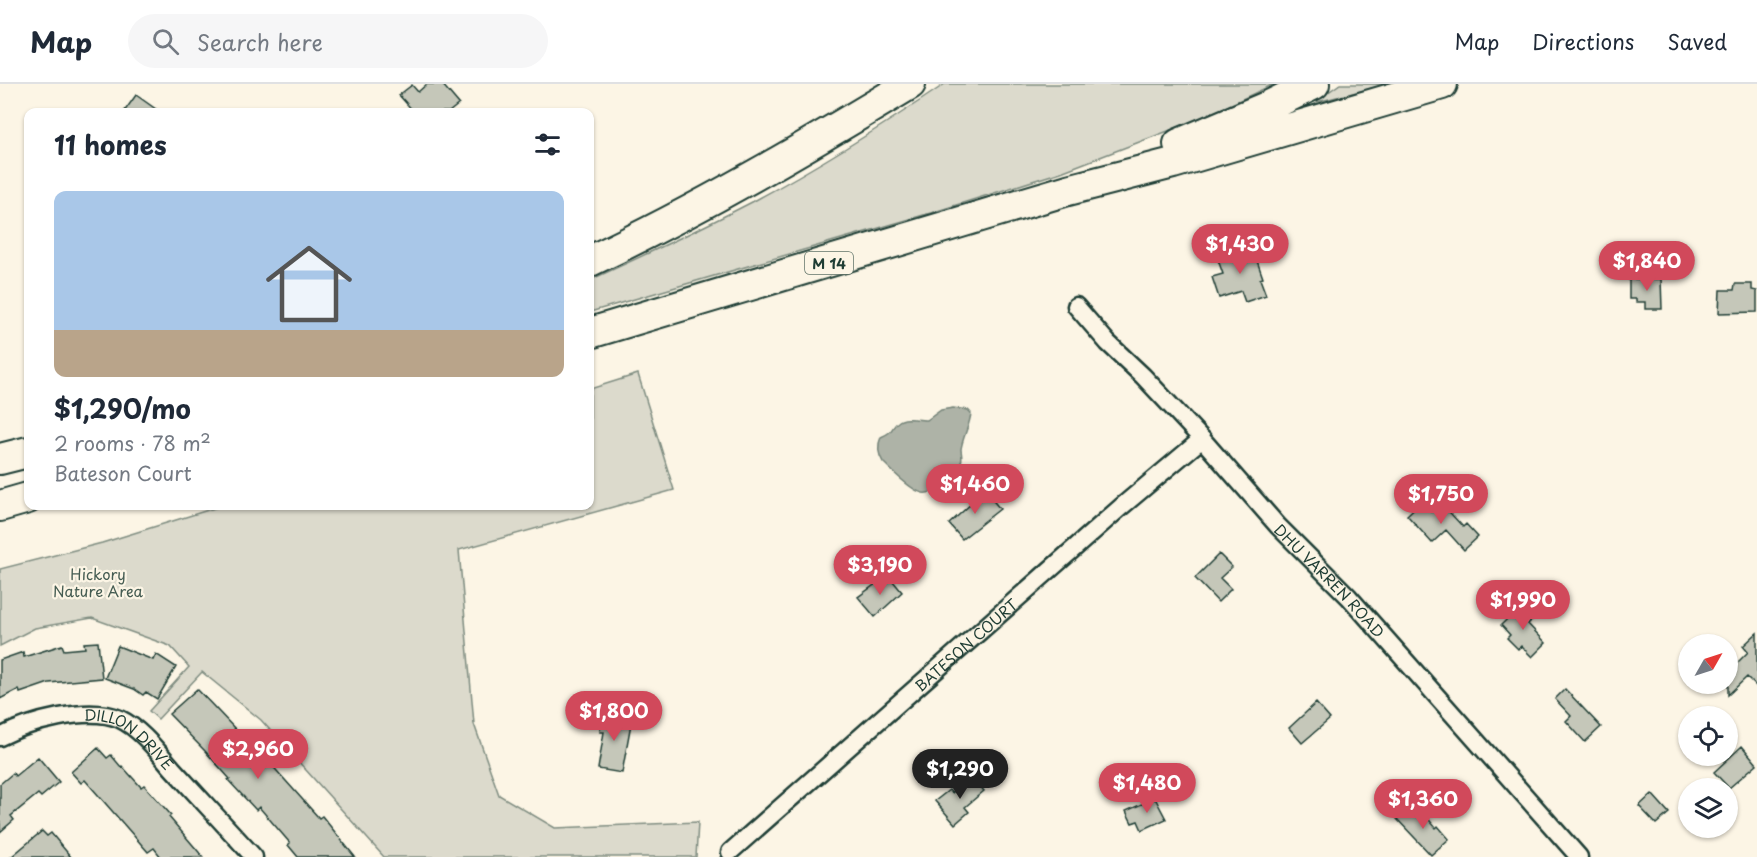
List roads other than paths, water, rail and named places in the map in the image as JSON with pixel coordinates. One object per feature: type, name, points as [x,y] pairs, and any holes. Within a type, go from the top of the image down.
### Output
[{"type":"highway","points":[[594,259],[720,195],[808,146],[910,84]]},
{"type":"highway","points":[[1068,190],[1259,111],[1314,84]]},
{"type":"highway","name":"M 14","points":[[594,332],[1068,190],[1173,163],[1442,84]]},
{"type":"highway","points":[[0,459],[24,453]]},
{"type":"highway","points":[[0,506],[24,499]]},
{"type":"street","name":"DHU VARREN ROAD","points":[[1076,306],[1108,343],[1143,376],[1202,439],[1278,526],[1349,597],[1579,857]]},
{"type":"street","name":"BATESON COURT","points":[[730,852],[1121,507],[1202,439]]},
{"type":"street","name":"DILLON DRIVE","points":[[0,737],[28,725],[85,714],[98,714],[120,719],[143,736],[254,857]]},
{"type":"park label","name":"Hickory Nature Area","points":[[98,582]]}]
